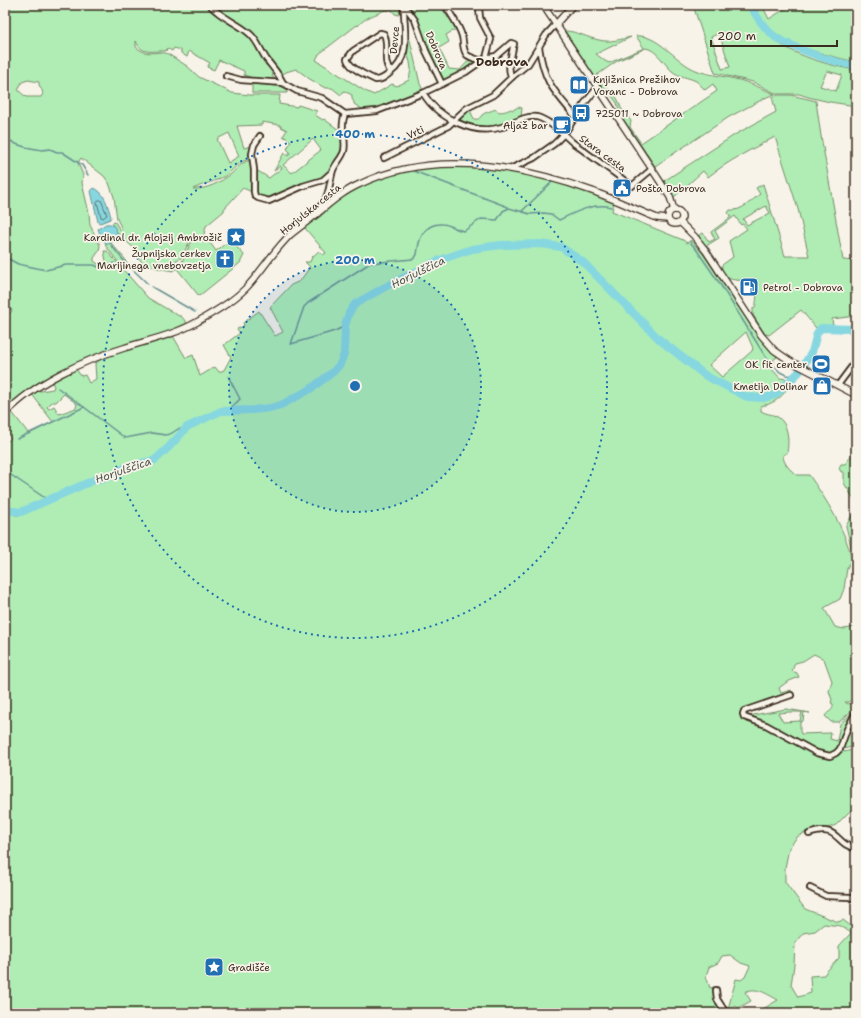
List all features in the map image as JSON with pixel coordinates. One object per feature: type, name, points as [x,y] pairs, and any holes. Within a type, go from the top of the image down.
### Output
[{"type":"street","points":[[210,5],[222,16],[243,28],[255,39],[266,59],[279,74],[283,83]]},
{"type":"street","name":"Devce","points":[[391,72],[386,64],[386,39],[384,34],[380,32],[353,51],[347,59],[351,66],[376,80],[380,80],[391,72],[401,62],[403,55],[405,32],[404,5]]},
{"type":"street","name":"Dobrova","points":[[345,114],[377,111],[442,84],[426,51],[415,20],[404,5]]},
{"type":"street","points":[[445,5],[459,28],[462,36],[463,49],[465,52],[468,56],[484,59]]},
{"type":"street","points":[[543,5],[670,197],[674,210],[679,212],[682,216],[680,222]]},
{"type":"street","points":[[454,121],[468,108],[493,95],[528,64],[546,35],[573,5]]},
{"type":"street","points":[[479,8],[480,18],[492,39],[484,59]]},
{"type":"street","points":[[442,84],[466,72],[484,59],[496,56],[511,43],[514,44],[509,69],[509,73],[512,77]]},
{"type":"street","points":[[539,47],[543,67],[551,87],[575,116]]},
{"type":"street","points":[[226,76],[241,80],[283,83],[297,92],[322,98],[345,114],[342,126],[344,140],[343,153],[333,171],[327,195],[316,210],[315,216]]},
{"type":"street","points":[[510,169],[546,150],[564,134],[575,116],[598,87]]},
{"type":"street","name":"Stara cesta","points":[[423,93],[428,101],[438,110],[454,121],[472,128],[488,130],[502,127],[522,119],[537,117],[564,134],[572,142],[632,186],[652,169]]},
{"type":"street","name":"Vrti","points":[[384,158],[437,132],[454,121]]},
{"type":"street","points":[[260,136],[254,145],[252,154],[254,192],[255,196],[258,198],[269,201],[297,188],[323,180],[333,171]]},
{"type":"street","name":"Horjulska cesta","points":[[5,414],[13,405],[30,392],[68,370],[121,348],[152,341],[177,331],[196,323],[223,306],[246,288],[282,243],[338,197],[359,184],[382,175],[423,165],[453,164],[510,169],[575,185],[657,218],[668,219]]},
{"type":"street","points":[[674,210],[670,212],[668,219],[673,224],[680,222]]},
{"type":"street","points":[[680,222],[696,237],[765,341],[782,356],[797,365],[856,395]]},
{"type":"street","points":[[838,385],[856,361]]},
{"type":"street","points":[[791,695],[744,711],[742,714],[744,717],[766,725],[817,753],[830,756],[840,749],[847,729],[856,712]]},
{"type":"street","points":[[809,834],[818,831],[832,832],[848,845],[856,848]]},
{"type":"street","points":[[810,888],[826,896],[850,897],[856,899]]},
{"type":"street","points":[[716,990],[717,999],[726,1013]]},
{"type":"green space","points":[[5,5],[209,5],[252,37],[275,72],[272,76],[275,81],[253,78],[244,75],[244,71],[219,60],[214,70],[207,67],[210,63],[189,51],[187,57],[181,53],[181,50],[174,48],[172,51],[167,48],[166,51],[148,51],[141,49],[136,41],[136,47],[149,53],[160,52],[168,54],[187,66],[199,77],[232,93],[250,95],[280,95],[279,104],[297,107],[298,105],[317,111],[315,115],[323,120],[324,119],[339,130],[342,142],[341,151],[325,178],[271,199],[264,200],[255,194],[256,170],[269,178],[282,168],[280,166],[274,171],[284,153],[288,156],[290,152],[287,149],[291,141],[283,136],[287,130],[280,125],[262,122],[262,125],[237,126],[244,148],[252,146],[251,159],[243,161],[221,178],[193,189],[208,187],[218,183],[243,163],[251,161],[253,171],[252,192],[243,188],[224,209],[224,211],[206,226],[203,238],[205,236],[216,251],[225,244],[234,244],[244,255],[240,263],[199,296],[178,270],[195,234],[194,233],[181,258],[175,261],[175,264],[179,266],[177,269],[174,269],[173,271],[157,268],[142,262],[136,255],[135,249],[118,234],[112,223],[115,222],[120,230],[122,229],[117,219],[114,197],[109,183],[104,176],[81,158],[78,163],[83,175],[82,183],[89,213],[90,225],[100,245],[94,261],[101,266],[104,266],[106,261],[104,251],[107,251],[148,298],[181,316],[187,323],[177,329],[95,355],[70,366],[34,385],[5,411],[5,319],[12,311],[11,309],[5,313]],"holes":[[[28,80],[39,82],[43,92],[41,97],[26,97],[18,90],[22,82]],[[229,133],[239,156],[228,163],[217,139]],[[313,139],[321,150],[292,173],[283,165]]]},
{"type":"green space","points":[[212,5],[219,9],[220,8],[218,5],[400,5],[399,15],[395,14],[390,8],[388,11],[382,11],[368,18],[319,54],[316,60],[365,91],[374,95],[392,84],[397,86],[409,80],[411,69],[407,53],[408,39],[410,40],[420,84],[423,90],[377,109],[362,109],[354,104],[352,95],[344,91],[341,95],[332,88],[325,88],[296,69],[282,75],[272,65],[258,41],[222,15]]},
{"type":"green space","points":[[409,5],[440,5],[448,18],[451,17],[458,28],[446,35],[449,42],[439,48],[449,69],[460,70],[470,59],[477,62],[470,69],[446,80],[443,79]]},
{"type":"green space","points":[[693,5],[747,5],[767,34],[789,49],[823,63],[856,70],[856,106],[830,102],[799,94],[777,94],[753,82],[715,73]],"holes":[[[719,33],[730,67],[722,69],[711,37]],[[827,71],[842,75],[836,91],[820,86]]]},
{"type":"green space","points":[[754,5],[762,5],[769,19],[791,5],[856,5],[856,62],[813,51],[782,37],[765,23]]},
{"type":"green space","points":[[565,31],[574,32],[603,41],[631,37],[596,54],[609,63],[644,48],[636,36],[643,36],[657,42],[693,69],[740,80],[775,94],[729,117],[655,166],[621,116],[617,103],[601,86]],"holes":[[[646,48],[654,51],[675,73],[696,81],[705,90],[713,84],[717,91],[641,143],[630,127],[631,121],[621,108],[615,95],[611,93],[597,75],[617,61]]]},
{"type":"green space","points":[[252,82],[280,84],[287,88],[287,93],[252,93]]},
{"type":"green space","points":[[778,95],[791,95],[816,101],[843,260],[856,261],[856,316],[832,319],[833,327],[821,326],[816,328],[801,310],[769,335],[765,334],[753,315],[753,307],[755,308],[757,297],[752,285],[744,280],[728,278],[722,270],[722,265],[733,257],[729,241],[747,229],[743,224],[741,225],[735,216],[715,231],[719,238],[706,246],[698,236],[703,233],[709,242],[715,239],[711,232],[731,217],[728,213],[730,210],[738,209],[750,202],[760,194],[756,188],[763,184],[785,256],[809,256],[798,209],[775,137],[732,160],[708,177],[703,171],[674,197],[672,191],[664,181],[736,134],[776,112],[772,97]],"holes":[[[766,206],[770,213],[747,225],[743,219]]]},
{"type":"green space","points":[[518,107],[522,108],[521,118],[490,128],[477,127],[460,122],[460,118],[469,108],[474,119],[477,119],[485,113],[496,109],[499,112],[502,112],[511,109],[513,110]]},
{"type":"green space","points":[[444,166],[482,167],[552,180],[614,202],[612,211],[687,243],[691,240],[703,254],[760,339],[777,357],[773,360],[775,362],[771,368],[780,378],[787,379],[788,386],[778,399],[761,406],[761,411],[776,416],[783,423],[786,428],[788,443],[787,453],[783,455],[784,461],[796,475],[809,475],[840,525],[852,559],[847,568],[844,589],[840,599],[824,608],[835,627],[844,629],[856,627],[856,697],[848,702],[845,702],[848,704],[856,702],[856,707],[839,722],[831,722],[825,716],[832,710],[833,706],[829,691],[832,681],[824,659],[814,654],[803,661],[795,663],[792,671],[797,673],[799,677],[787,682],[779,688],[781,693],[791,690],[791,694],[743,710],[741,717],[766,727],[816,754],[834,756],[856,715],[856,746],[843,749],[844,752],[856,749],[856,805],[836,825],[828,828],[808,831],[797,837],[789,848],[785,868],[785,882],[805,909],[838,922],[843,920],[856,930],[856,1013],[765,1013],[763,1009],[778,1000],[757,990],[749,990],[745,992],[751,1001],[738,1008],[736,1006],[728,1009],[736,979],[741,980],[745,977],[750,966],[741,963],[730,955],[722,956],[718,963],[709,967],[706,976],[710,988],[714,987],[716,999],[725,1013],[5,1013],[5,512],[22,515],[30,507],[18,511],[5,508],[5,444],[11,438],[5,432],[5,418],[11,411],[29,434],[53,422],[31,393],[36,390],[41,391],[53,389],[54,386],[51,382],[76,369],[81,376],[85,375],[89,383],[96,379],[95,364],[102,358],[124,349],[149,344],[173,336],[186,358],[193,355],[200,376],[215,367],[219,372],[224,370],[231,357],[224,345],[240,333],[237,329],[244,326],[243,323],[259,311],[275,336],[283,332],[270,307],[291,285],[300,281],[310,267],[305,262],[310,262],[312,257],[319,251],[323,255],[326,253],[304,227],[320,217],[344,195],[370,181],[406,171]],"holes":[[[746,332],[753,348],[752,351],[722,377],[709,365]],[[64,394],[77,404],[76,408],[59,414],[54,406],[49,409],[47,407],[52,402],[56,402]],[[824,924],[841,926],[851,933],[839,946],[839,958],[824,975],[810,976],[811,993],[798,997],[791,985],[795,943],[803,933],[815,931]]]},
{"type":"green space","points":[[111,243],[125,259],[126,267],[122,267],[105,245]]},
{"type":"green space","points":[[852,433],[856,433],[855,501],[844,483],[844,472],[841,472],[839,468],[841,464],[845,464],[852,455]]},
{"type":"green space","points":[[856,512],[856,558],[852,551],[846,526],[852,515]]},
{"type":"green space","points":[[786,709],[804,712],[803,721],[800,722],[801,734],[831,733],[830,739],[837,741],[840,724],[855,710],[838,749],[832,754],[825,754],[788,736],[772,726],[748,716]],"holes":[[[802,712],[800,721],[783,722],[778,713]]]},
{"type":"water","points":[[94,188],[103,196],[111,217],[110,219],[100,223],[98,222],[91,191]]},
{"type":"water","points":[[106,224],[113,225],[118,235],[112,242],[106,244],[98,229]]},
{"type":"waterway","points":[[751,5],[755,14],[764,26],[778,39],[821,57],[856,66]]},
{"type":"waterway","points":[[5,138],[25,147],[42,150],[50,149],[57,152],[62,152],[82,165],[88,175]]},
{"type":"waterway","points":[[413,170],[508,207]]},
{"type":"waterway","points":[[522,211],[552,182]]},
{"type":"waterway","points":[[345,326],[335,331],[291,344],[304,307],[308,303],[370,263],[415,258],[417,256],[420,239],[425,231],[432,226],[437,224],[445,224],[464,231],[481,219],[497,220],[503,211],[509,208],[530,214],[551,214],[559,220],[591,207],[611,207]]},
{"type":"waterway","points":[[690,242],[720,284],[767,359],[780,372],[786,375],[794,376]]},
{"type":"waterway","name":"Horjulščica","points":[[5,510],[21,512],[94,480],[109,477],[126,467],[155,460],[187,427],[221,411],[270,408],[281,405],[309,390],[333,372],[340,364],[344,354],[345,326],[349,313],[355,304],[437,261],[472,249],[501,245],[541,244],[561,247],[583,262],[660,340],[706,376],[747,397],[763,398],[775,395],[799,372],[812,352],[817,333],[821,328],[856,329]]},
{"type":"waterway","points":[[111,245],[124,261],[148,284]]},
{"type":"waterway","points":[[5,257],[18,264],[46,270],[66,265],[94,265],[103,269],[114,263]]},
{"type":"waterway","points":[[152,287],[195,312]]},
{"type":"waterway","points":[[228,376],[240,399],[229,410]]},
{"type":"waterway","points":[[58,388],[84,407]]},
{"type":"waterway","points":[[17,439],[84,407],[125,438],[152,433],[166,435],[178,429],[186,429]]},
{"type":"waterway","points":[[5,471],[48,500]]},
{"type":"place","name":"Knjižnica Prežihov Voranc - Dobrova","points":[[579,85]]},
{"type":"place","name":"725011 ~ Dobrova","points":[[581,113]]},
{"type":"place","name":"Aljaž bar","points":[[562,125]]},
{"type":"place","name":"Pošta Dobrova","points":[[622,188]]},
{"type":"place","name":"Kardinal dr. Alojzij Ambrožič","points":[[236,237]]},
{"type":"place","name":"Župnijska cerkev Marijinega vnebovzetja","points":[[225,259]]},
{"type":"place","name":"Petrol - Dobrova","points":[[749,287]]},
{"type":"place","name":"OK fit center","points":[[821,364]]},
{"type":"place","name":"Kmetija Dolinar","points":[[822,386]]},
{"type":"place","name":"Gradišče","points":[[214,967]]},
{"type":"district","name":"Dobrova","points":[[502,62]]}]
